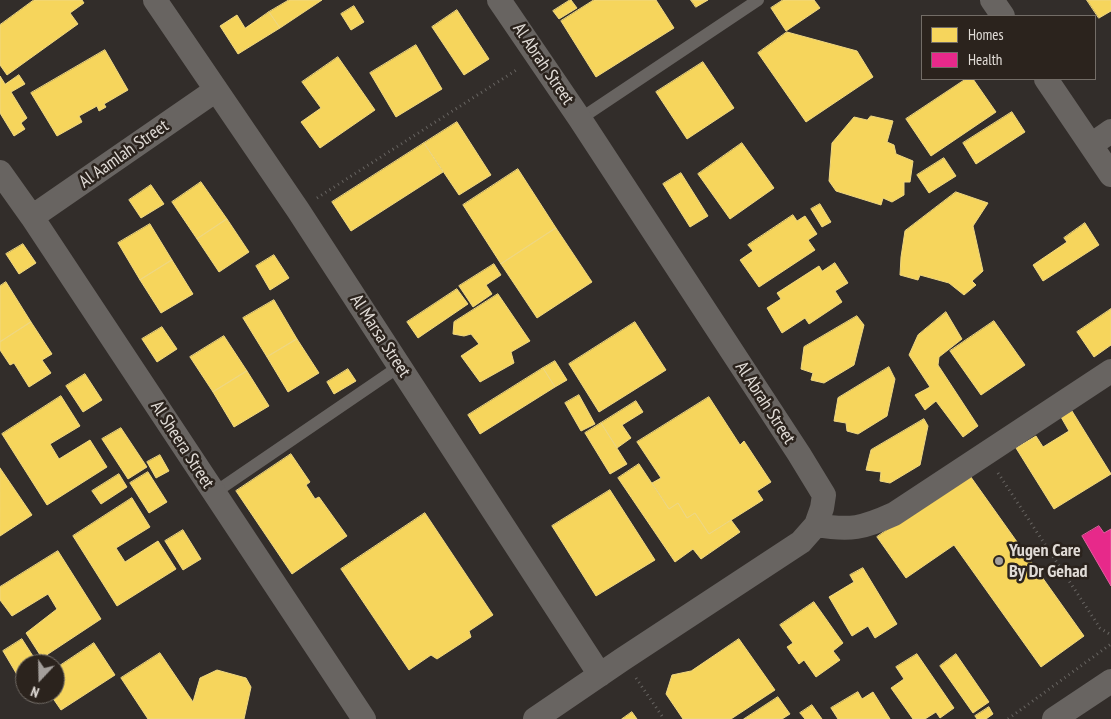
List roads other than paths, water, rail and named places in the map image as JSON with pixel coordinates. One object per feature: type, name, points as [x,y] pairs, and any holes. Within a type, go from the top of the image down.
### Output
[{"type":"street","name":"Al Marsa Street","points":[[155,0],[298,210],[600,675]]},
{"type":"street","name":"Al Abrah Street","points":[[499,0],[580,119],[824,495],[816,525],[801,542],[535,719]]},
{"type":"street","points":[[992,0],[1002,15]]},
{"type":"street","points":[[1047,80],[1111,175]]},
{"type":"street","name":"Al Aamlah Street","points":[[32,217],[216,90]]},
{"type":"street","points":[[1091,145],[1111,131]]},
{"type":"street","name":"Al Sheera Street","points":[[0,172],[32,217],[364,719]]},
{"type":"street","points":[[816,525],[842,529],[862,527],[894,514],[1111,371]]},
{"type":"street","points":[[1054,719],[1111,681]]},
{"type":"lane","points":[[580,119],[758,0]]},
{"type":"lane","points":[[214,493],[400,366]]},
{"type":"place","name":"Yugen Care By Dr Gehad","points":[[999,561]]}]
